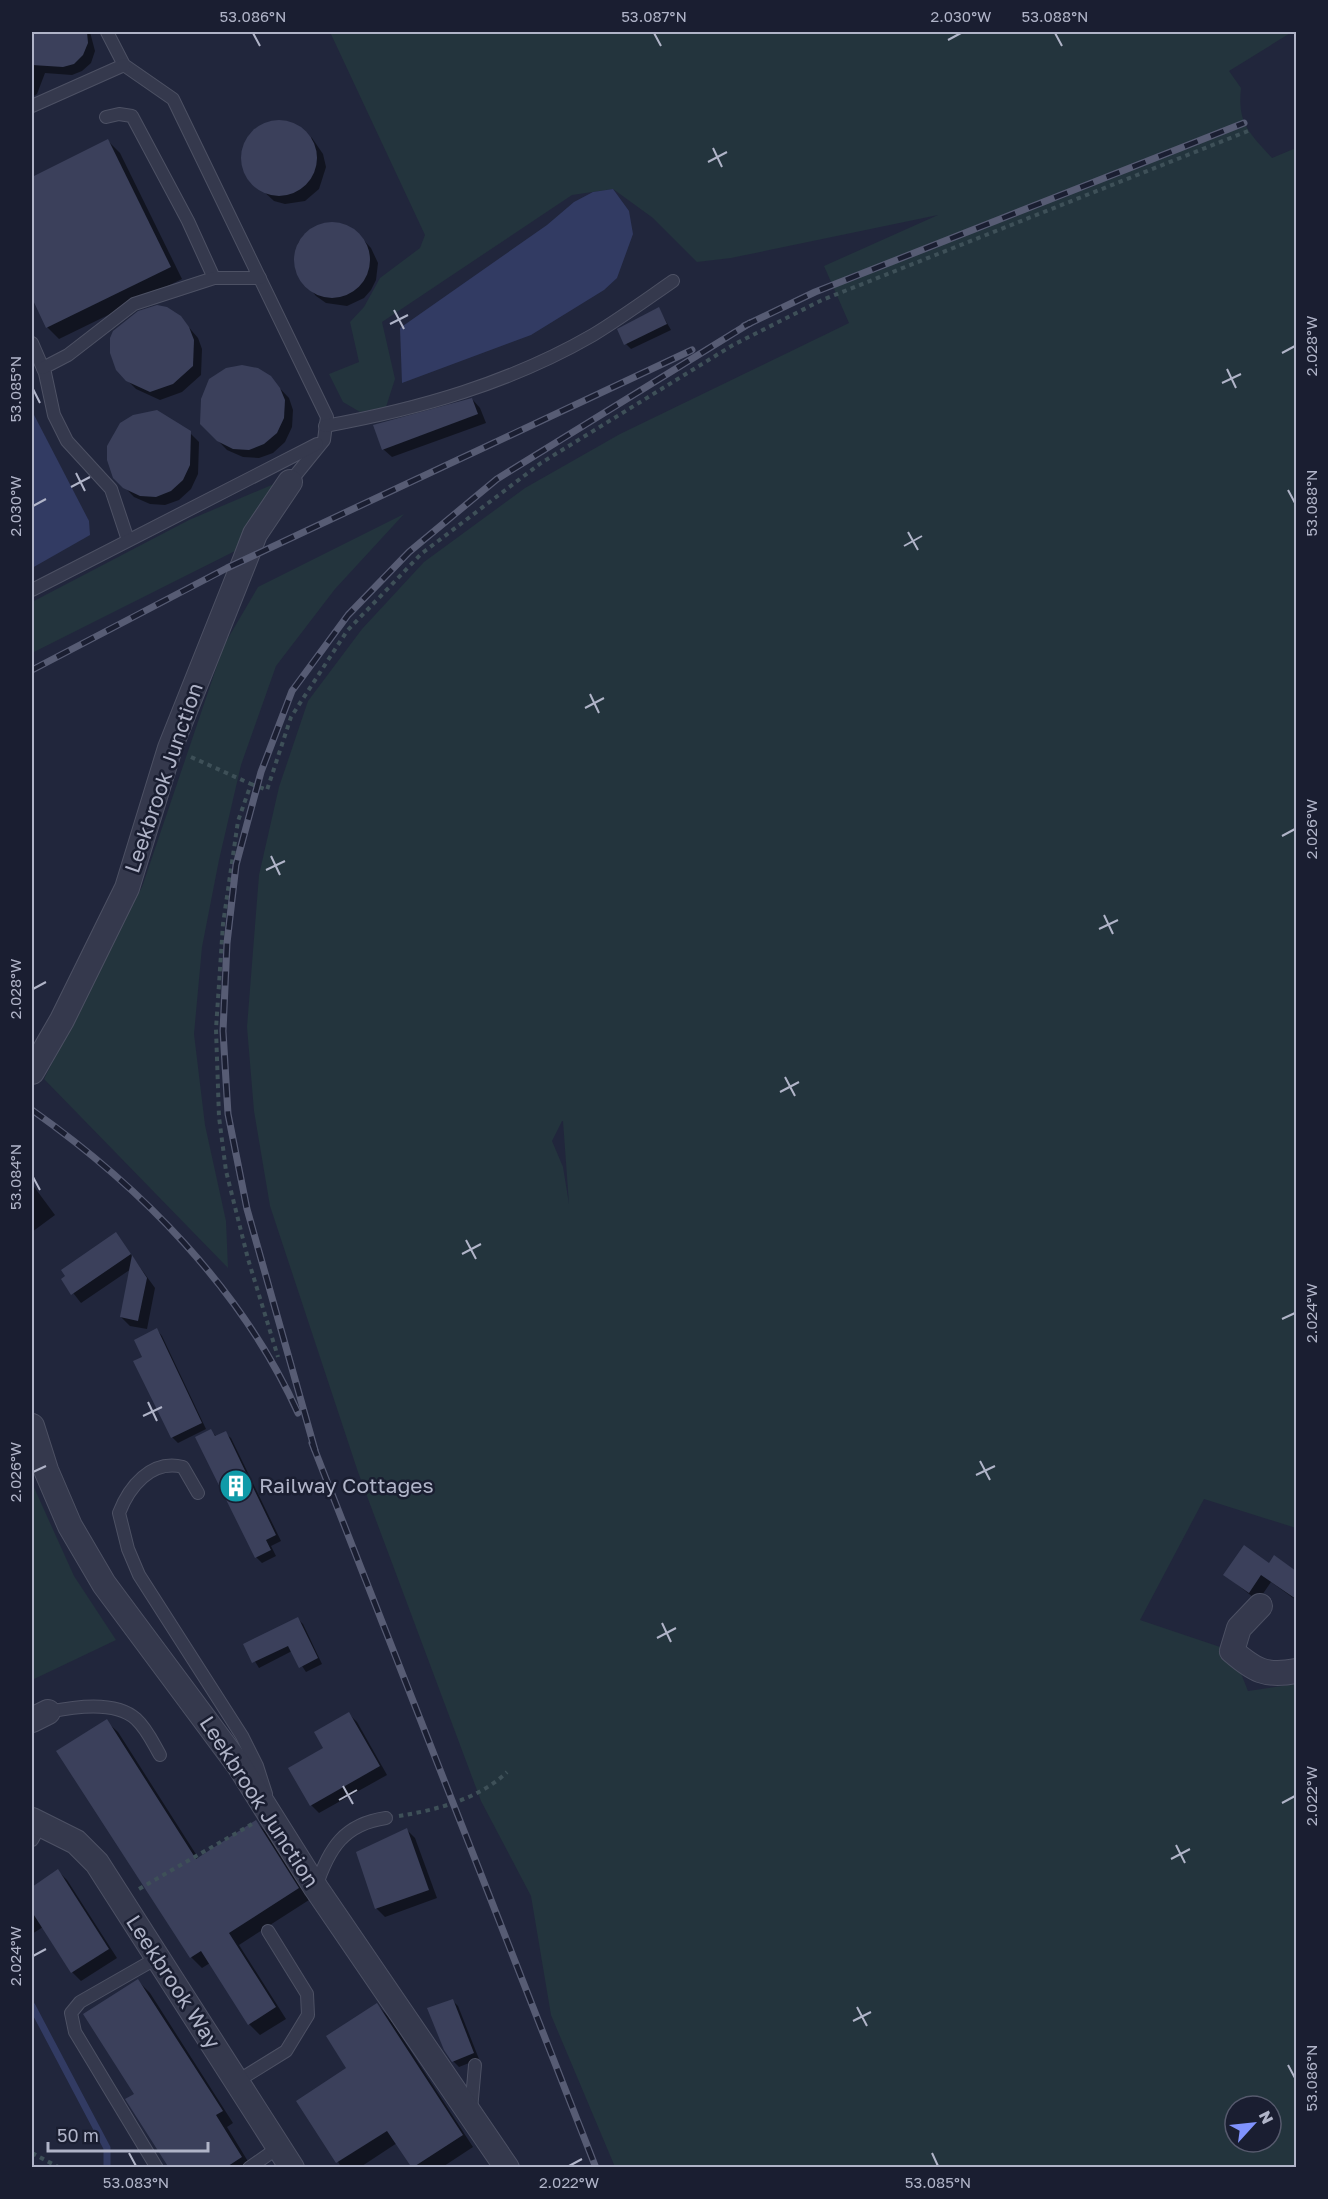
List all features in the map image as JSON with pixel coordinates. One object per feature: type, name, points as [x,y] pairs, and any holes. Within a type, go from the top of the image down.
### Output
[{"type":"street","name":"Leekbrook Junction","points":[[32,1072],[63,1020],[127,888],[170,748],[255,534],[290,482]]},
{"type":"street","name":"Leekbrook Junction","points":[[32,1426],[46,1470],[70,1526],[104,1584],[240,1767],[270,1811],[316,1888],[471,2112],[507,2168]]},
{"type":"street","points":[[1260,1606],[1239,1628],[1232,1651],[1255,1671],[1286,1673],[1296,1671]]},
{"type":"street","name":"Leekbrook Way","points":[[35,1828],[76,1842],[97,1863],[292,2168]]},
{"type":"lane","points":[[107,32],[124,65],[173,99],[327,417],[324,440],[290,482]]},
{"type":"lane","points":[[32,106],[124,65]]},
{"type":"lane","points":[[106,117],[119,114],[132,116],[188,221],[214,278]]},
{"type":"lane","points":[[43,368],[68,355],[134,304],[214,278],[260,278]]},
{"type":"lane","points":[[326,426],[384,416],[484,387],[593,335],[673,281]]},
{"type":"lane","points":[[32,343],[43,368],[54,415],[67,441],[111,489],[128,540]]},
{"type":"lane","points":[[32,591],[324,440]]},
{"type":"lane","points":[[198,1493],[183,1467],[162,1466],[135,1484],[122,1507],[122,1522],[128,1549],[139,1575],[247,1746],[264,1784],[270,1811]]},
{"type":"lane","points":[[40,1716],[70,1708],[100,1707],[120,1711],[134,1717],[144,1728],[160,1755]]},
{"type":"lane","points":[[316,1888],[324,1863],[343,1834],[372,1820],[386,1818]]},
{"type":"lane","points":[[236,2082],[286,2051],[308,2015],[307,1994],[268,1931]]},
{"type":"lane","points":[[157,1958],[80,2002],[71,2013],[75,2031],[157,2168]]},
{"type":"lane","points":[[471,2112],[475,2065]]},
{"type":"lane","points":[[249,2168],[279,2147]]},
{"type":"path","points":[[170,748],[267,790],[291,717],[347,631],[421,554],[541,463],[733,345],[822,300],[1248,131]]},
{"type":"path","points":[[251,784],[238,822],[223,924],[216,1029],[219,1117],[226,1171],[248,1259],[278,1357]]},
{"type":"path","points":[[386,1818],[435,1810],[495,1783],[507,1772]]},
{"type":"path","points":[[120,1900],[270,1811]]},
{"type":"path","points":[[32,2153],[60,2168]]},
{"type":"shaded area","points":[[330,32],[1292,32],[1229,71],[1241,88],[1243,119],[1257,142],[1272,158],[1296,148],[1296,1528],[1204,1499],[1140,1620],[1232,1651],[1248,1691],[1296,1684],[1296,2167],[615,2167],[551,2015],[531,1896],[481,1801],[358,1472],[270,1206],[254,1111],[247,1027],[259,875],[279,787],[308,701],[362,629],[424,562],[525,488],[620,434],[849,323],[824,266],[938,215],[731,258],[697,262],[653,218],[613,189],[572,195],[382,322],[395,379],[386,407],[360,412],[343,402],[329,374],[359,362],[350,322],[364,307],[380,278],[420,248],[425,235]],"holes":[[[563,1121],[569,1204],[563,1167],[552,1141]]]},
{"type":"shaded area","points":[[281,481],[241,548],[32,653],[32,602],[189,520]]},
{"type":"shaded area","points":[[404,514],[335,589],[276,666],[241,765],[202,947],[194,1034],[205,1125],[226,1221],[228,1268],[44,1079],[142,887],[224,645],[258,587]]},
{"type":"shaded area","points":[[32,1483],[74,1576],[116,1640],[32,1680]]},
{"type":"water","points":[[613,189],[629,211],[633,234],[617,278],[604,290],[531,335],[402,383],[400,328],[547,225],[574,202],[593,192]]},
{"type":"water","points":[[32,411],[89,521],[90,535],[32,568]]},
{"type":"building","points":[[32,32],[87,32],[88,43],[83,55],[74,64],[63,67],[32,65]]},
{"type":"building","points":[[279,120],[294,123],[306,131],[314,143],[317,158],[314,173],[306,185],[294,193],[279,196],[264,193],[252,185],[244,173],[241,158],[244,143],[252,131],[264,123]]},
{"type":"building","points":[[108,139],[171,267],[46,328],[32,298],[32,177]]},
{"type":"building","points":[[332,222],[347,225],[359,233],[367,245],[370,260],[367,275],[359,287],[347,295],[332,298],[317,295],[305,287],[297,275],[294,260],[297,245],[305,233],[317,225]]},
{"type":"building","points":[[157,305],[167,307],[181,316],[189,327],[194,340],[193,366],[173,384],[150,392],[126,381],[116,370],[110,353],[110,338],[113,331],[138,311]]},
{"type":"building","points":[[659,307],[667,324],[624,345],[617,329]]},
{"type":"building","points":[[242,365],[258,368],[271,376],[285,400],[284,418],[277,433],[264,444],[249,450],[233,449],[217,441],[200,424],[201,399],[209,379],[226,368]]},
{"type":"building","points":[[472,398],[478,414],[382,450],[373,425]]},
{"type":"building","points":[[157,410],[191,431],[190,465],[183,480],[171,491],[156,497],[140,496],[123,488],[113,478],[107,460],[107,446],[120,423],[133,415]]},
{"type":"building","points":[[116,1232],[131,1254],[71,1295],[61,1279],[65,1276],[61,1270]]},
{"type":"building","points":[[132,1255],[147,1278],[138,1321],[120,1317]]},
{"type":"building","points":[[157,1328],[202,1423],[171,1438],[133,1361],[142,1357],[134,1340]]},
{"type":"building","name":"Railway Cottages","points":[[211,1429],[215,1436],[226,1431],[276,1535],[266,1540],[271,1550],[255,1558],[195,1437]]},
{"type":"building","points":[[1244,1545],[1269,1563],[1274,1555],[1296,1571],[1296,1599],[1261,1575],[1249,1593],[1223,1575]]},
{"type":"building","points":[[298,1617],[318,1658],[299,1668],[288,1646],[252,1663],[243,1644]]},
{"type":"building","points":[[349,1712],[380,1766],[310,1806],[288,1768],[323,1748],[314,1732]]},
{"type":"building","points":[[107,1719],[196,1859],[256,1820],[299,1888],[229,1933],[276,2007],[248,2025],[201,1951],[190,1958],[56,1751]]},
{"type":"building","points":[[407,1828],[429,1890],[375,1909],[356,1852]]},
{"type":"building","points":[[58,1869],[109,1949],[71,1973],[32,1912],[32,1887]]},
{"type":"building","points":[[138,1979],[223,2111],[216,2115],[242,2157],[225,2168],[169,2168],[125,2099],[134,2094],[83,2014]]},
{"type":"building","points":[[453,1999],[474,2053],[452,2062],[444,2050],[427,2008]]},
{"type":"building","points":[[377,2003],[463,2135],[412,2168],[387,2131],[336,2163],[296,2101],[346,2068],[326,2036]]},
{"type":"waterway","points":[[32,2006],[107,2148],[107,2168]]},
{"type":"railway","points":[[744,326],[815,292],[1244,123]]},
{"type":"railway","points":[[315,1450],[247,1209],[228,1114],[223,1031],[227,943],[236,865],[261,772],[292,691],[348,615],[409,552],[497,479],[750,323]]},
{"type":"railway","points":[[32,670],[227,568],[692,350]]},
{"type":"railway","points":[[32,1110],[112,1172],[185,1244],[248,1324],[275,1368],[298,1413]]},
{"type":"railway","points":[[312,1443],[596,2168]]},
{"type":"place","name":"Railway Cottages","points":[[236,1486]]}]
